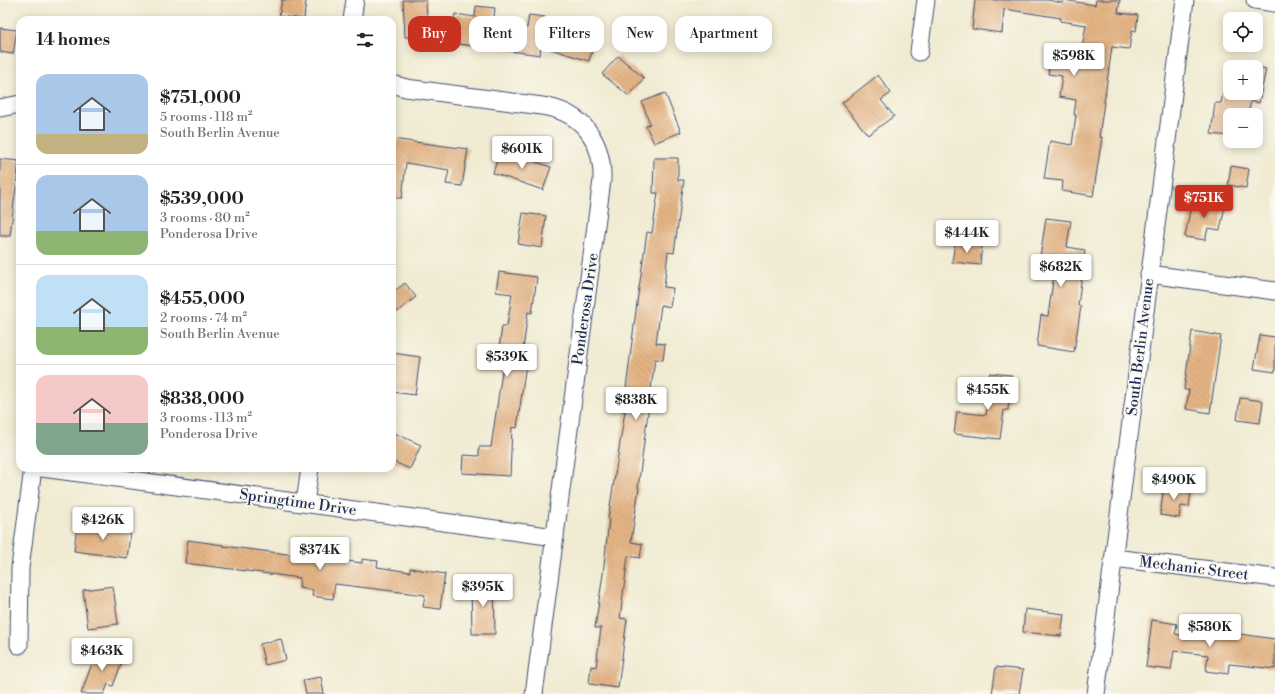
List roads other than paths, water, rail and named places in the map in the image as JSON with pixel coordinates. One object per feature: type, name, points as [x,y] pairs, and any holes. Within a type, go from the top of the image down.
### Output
[{"type":"street","points":[[353,16],[355,0]]},
{"type":"street","points":[[919,52],[926,0]]},
{"type":"street","name":"South Berlin Avenue","points":[[1096,694],[1185,0]]},
{"type":"street","points":[[1255,0],[1275,3]]},
{"type":"street","name":"Ponderosa Drive","points":[[396,85],[406,88],[556,109],[570,115],[582,124],[594,139],[599,151],[602,180],[534,694]]},
{"type":"street","points":[[0,108],[16,105]]},
{"type":"street","points":[[0,111],[16,113]]},
{"type":"street","points":[[1149,274],[1275,291]]},
{"type":"street","points":[[20,646],[20,568],[32,472]]},
{"type":"street","name":"Springtime Drive","points":[[72,472],[555,537]]},
{"type":"street","points":[[305,503],[309,472]]},
{"type":"street","name":"Mechanic Street","points":[[1114,558],[1275,578]]}]
